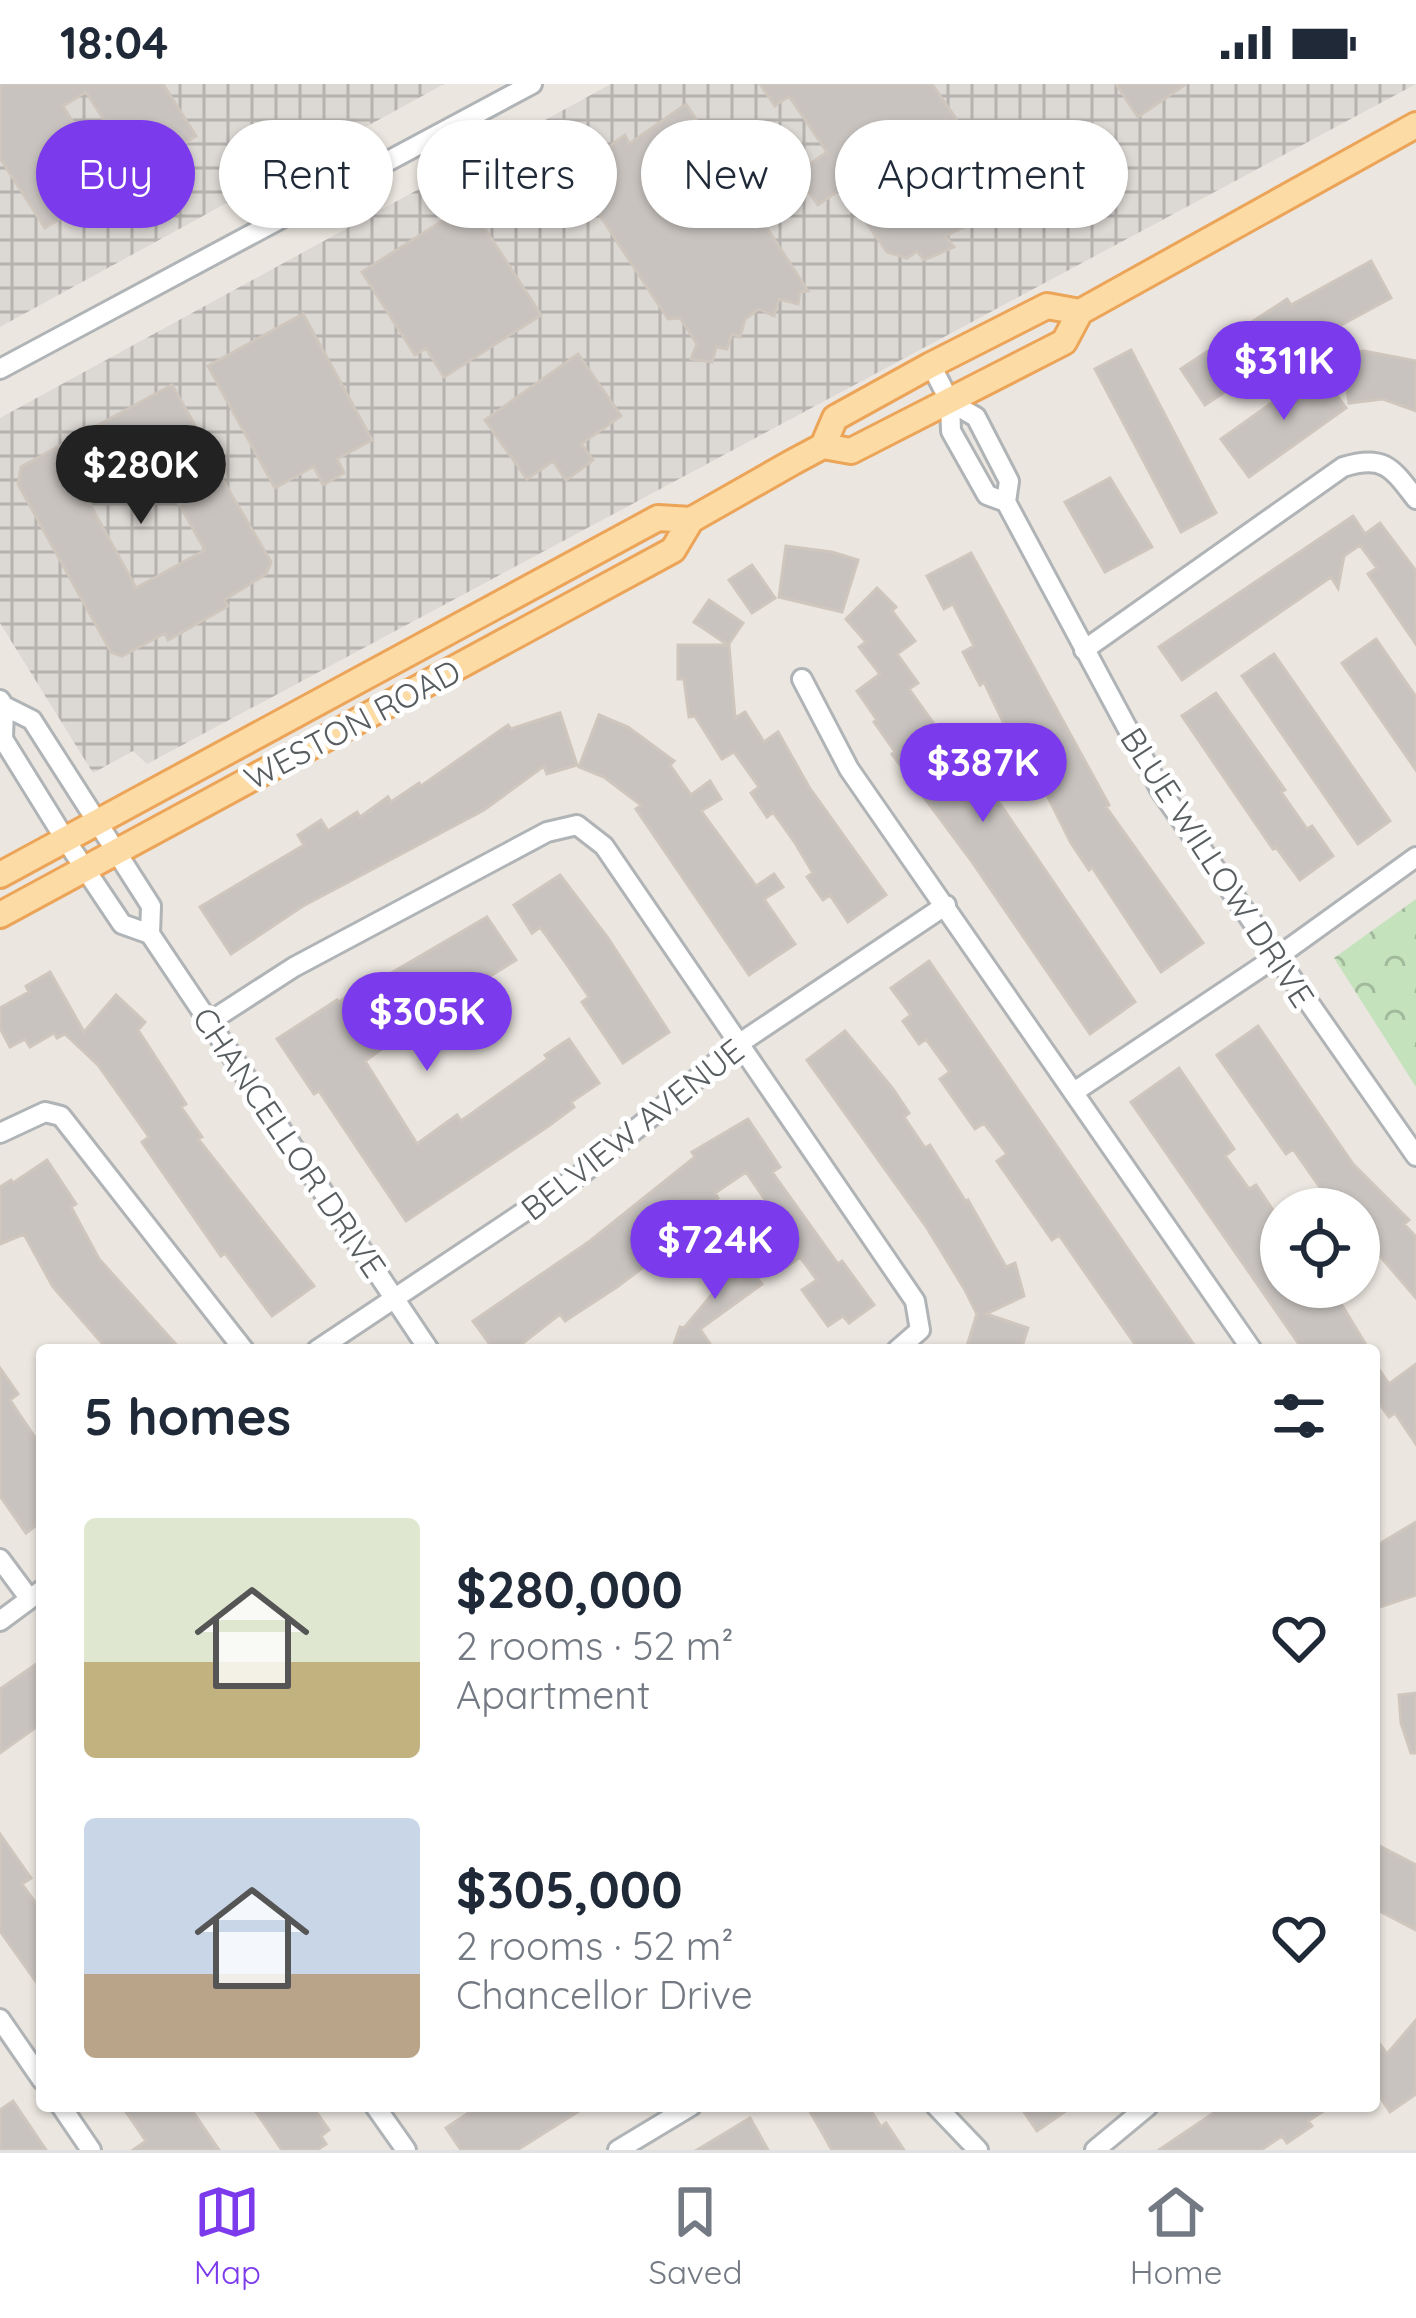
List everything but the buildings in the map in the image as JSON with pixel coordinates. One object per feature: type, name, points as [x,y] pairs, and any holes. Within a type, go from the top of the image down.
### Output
[{"type":"main road","name":"WESTON ROAD","points":[[823,446],[851,451],[1064,342],[1080,312],[1416,125]]},
{"type":"main road","name":"WESTON ROAD","points":[[0,914],[674,550],[691,520],[823,446],[835,418],[1047,307],[1080,312]]},
{"type":"main road","name":"WESTON ROAD","points":[[0,875],[640,527],[658,518],[691,520]]},
{"type":"street","points":[[0,369],[532,84]]},
{"type":"street","name":"BLUE WILLOW DRIVE","points":[[931,365],[950,402],[951,431],[987,495],[1006,502]]},
{"type":"street","name":"BLUE WILLOW DRIVE","points":[[950,402],[976,417],[1009,482],[1006,502],[1161,791],[1276,956],[1409,1131],[1416,1156]]},
{"type":"street","points":[[1084,650],[1343,467],[1374,461],[1387,465],[1416,500]]},
{"type":"street","points":[[802,679],[849,769],[1248,1344]]},
{"type":"street","name":"CHANCELLOR DRIVE","points":[[2,703],[32,721],[152,906],[150,934]]},
{"type":"street","name":"CHANCELLOR DRIVE","points":[[2,703],[3,739],[65,839],[122,924],[150,934],[425,1344]]},
{"type":"street","points":[[209,1022],[334,945],[547,832],[577,825],[604,845],[915,1301],[920,1330],[904,1344]]},
{"type":"street","points":[[1074,1092],[1416,856]]},
{"type":"street","name":"BELVIEW AVENUE","points":[[326,1344],[584,1172],[740,1043],[946,905]]},
{"type":"street","points":[[0,1133],[45,1112],[61,1116],[239,1344]]},
{"type":"street","points":[[0,1559],[36,1594],[0,1621]]},
{"type":"street","points":[[0,2019],[36,2071]]},
{"type":"street","points":[[65,2112],[91,2150]]},
{"type":"street","points":[[379,2112],[406,2150]]},
{"type":"street","points":[[617,2150],[646,2143],[684,2112]]},
{"type":"street","points":[[942,2112],[978,2150]]},
{"type":"street","points":[[1095,2150],[1141,2112]]},
{"type":"shaded area","points":[[0,84],[444,84],[378,120],[219,120],[219,207],[195,220],[195,120],[36,120],[36,228],[181,228],[0,327]]},
{"type":"shaded area","points":[[611,84],[1416,84],[147,764],[133,751],[93,773],[0,623],[0,418],[348,228],[393,228],[393,203],[417,190],[417,228],[617,228],[617,120],[545,120]]},
{"type":"green space","points":[[1416,899],[1416,1087],[1334,958]]}]
